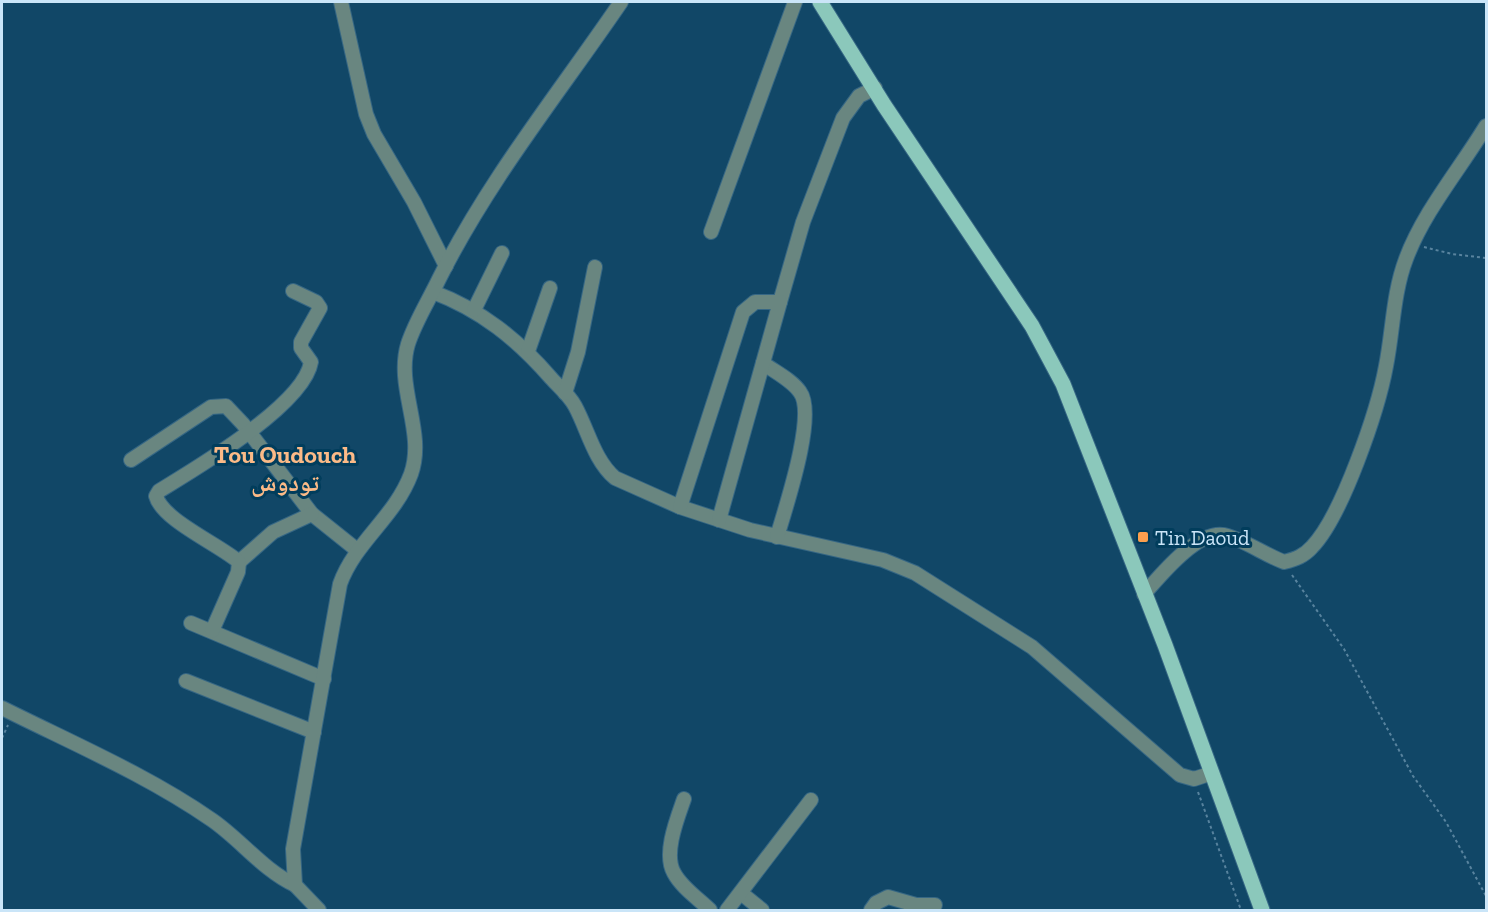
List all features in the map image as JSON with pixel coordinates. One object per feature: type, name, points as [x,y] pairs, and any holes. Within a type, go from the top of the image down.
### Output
[{"type":"main road","points":[[820,2],[1032,326],[1063,384],[1098,468],[1262,910]]},
{"type":"street","points":[[341,2],[366,114],[374,134],[414,202],[446,266]]},
{"type":"street","points":[[295,885],[292,874],[293,849],[340,584],[357,550],[389,513],[412,472],[414,438],[403,369],[409,340],[468,224],[519,144],[621,2]]},
{"type":"street","points":[[711,232],[795,2]]},
{"type":"street","points":[[719,520],[800,231],[843,118],[859,96],[875,88]]},
{"type":"street","points":[[1144,594],[1191,547],[1210,536],[1229,537],[1284,562],[1304,555],[1317,541],[1331,518],[1354,468],[1377,403],[1386,366],[1399,282],[1413,244],[1486,126]]},
{"type":"street","points":[[474,310],[502,253]]},
{"type":"street","points":[[565,393],[578,352],[595,267]]},
{"type":"street","points":[[528,351],[550,288]]},
{"type":"street","points":[[239,562],[171,515],[157,501],[156,496],[159,491],[250,433],[295,389],[311,364],[301,348],[301,342],[320,313],[320,306],[293,291]]},
{"type":"street","points":[[433,292],[474,310],[528,351],[565,393],[586,425],[597,454],[607,470],[630,485],[680,507],[719,520],[777,537],[883,560],[915,573],[1032,647],[1090,695],[1169,768],[1187,778],[1194,779],[1212,773]]},
{"type":"street","points":[[680,507],[743,312],[755,302],[780,302]]},
{"type":"street","points":[[763,363],[796,387],[806,408],[799,455],[777,537]]},
{"type":"street","points":[[131,460],[215,406],[229,408],[312,514],[357,550]]},
{"type":"street","points":[[212,632],[238,572],[239,562],[273,532],[312,514]]},
{"type":"street","points":[[191,624],[324,679]]},
{"type":"street","points":[[186,681],[314,732]]},
{"type":"street","points":[[2,708],[99,756],[196,810],[234,837],[272,871],[295,885],[319,910]]},
{"type":"street","points":[[684,800],[672,845],[671,867],[680,882],[710,910]]},
{"type":"street","points":[[727,910],[811,800]]},
{"type":"street","points":[[741,893],[762,910]]},
{"type":"street","points":[[871,910],[876,903],[888,897],[916,905],[935,905]]},
{"type":"path","points":[[1413,244],[1452,254],[1486,258]]},
{"type":"path","points":[[1284,562],[1344,649],[1413,776],[1446,822],[1486,896]]},
{"type":"path","points":[[1194,779],[1241,910]]},
{"type":"place","name":"Tin Daoud","points":[[1143,537]]},
{"type":"district","name":"Tou Oudouch تودوش","points":[[285,468]]}]
